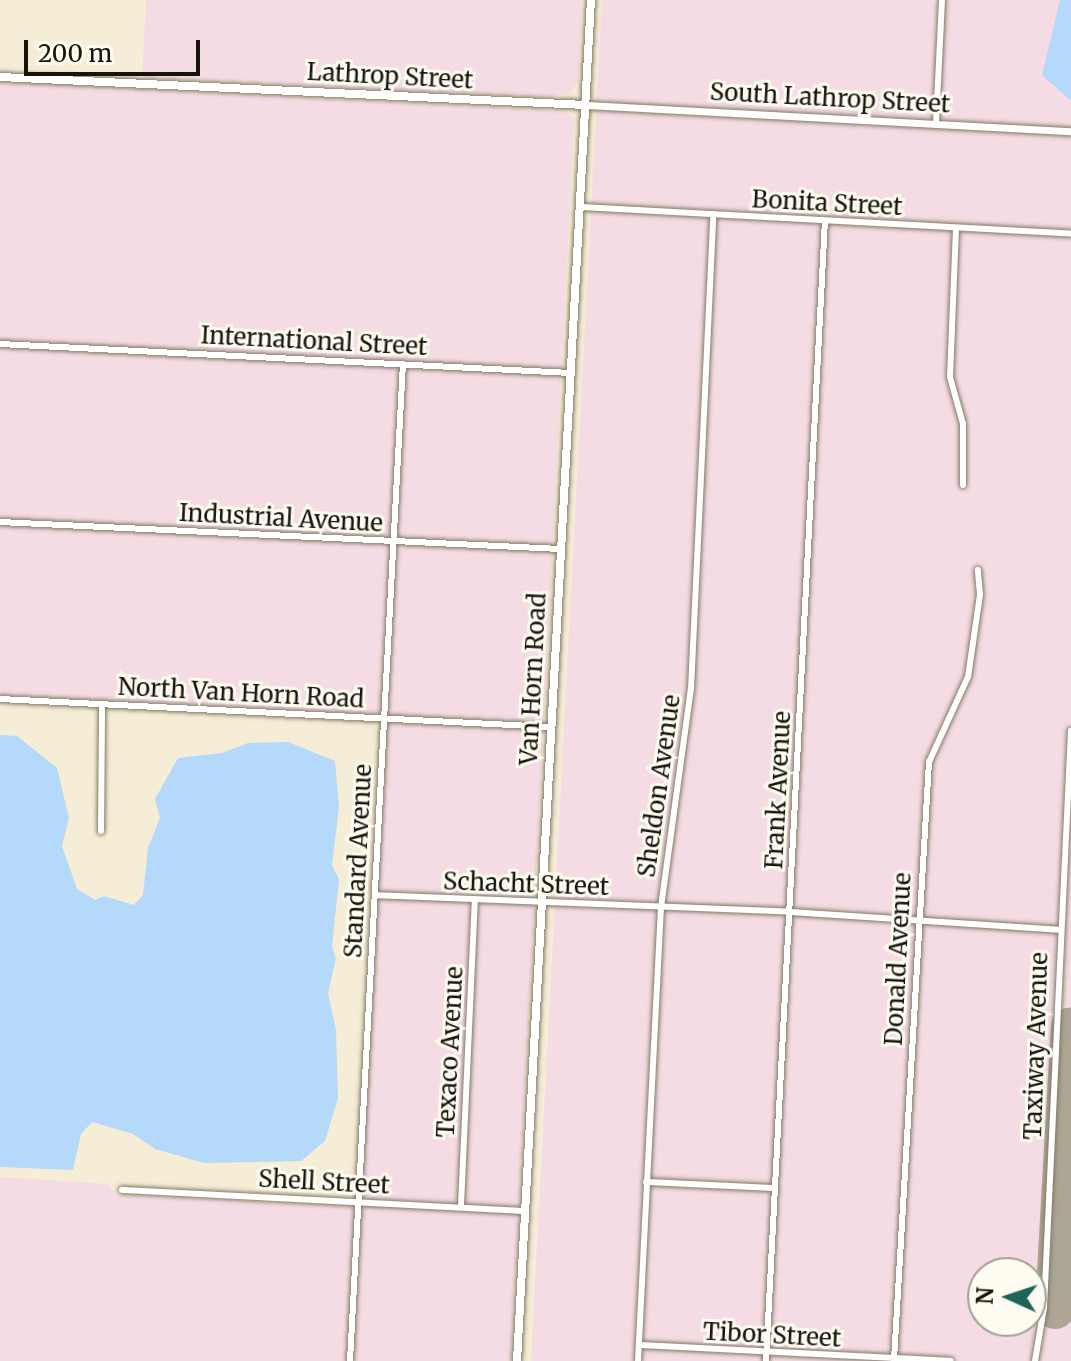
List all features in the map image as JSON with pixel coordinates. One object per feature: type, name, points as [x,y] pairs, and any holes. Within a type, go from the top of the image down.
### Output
[{"type":"main road","name":"Van Horn Road","points":[[517,1361],[591,0]]},
{"type":"main road","name":"Lathrop Street","points":[[0,77],[586,105]]},
{"type":"street","points":[[936,123],[942,0]]},
{"type":"street","name":"South Lathrop Street","points":[[586,105],[1071,131]]},
{"type":"street","name":"Bonita Street","points":[[580,207],[1071,234]]},
{"type":"street","name":"Sheldon Avenue","points":[[638,1361],[661,907],[691,689],[713,215]]},
{"type":"street","name":"Frank Avenue","points":[[766,1358],[825,221]]},
{"type":"street","points":[[956,228],[950,377],[963,424],[963,485]]},
{"type":"street","name":"International Street","points":[[0,344],[570,373]]},
{"type":"street","name":"Standard Avenue","points":[[350,1361],[403,364]]},
{"type":"street","name":"Industrial Avenue","points":[[0,522],[560,549]]},
{"type":"street","name":"Donald Avenue","points":[[894,1360],[929,762],[968,677],[980,595],[978,570]]},
{"type":"street","name":"North Van Horn Road","points":[[0,699],[481,721],[551,727]]},
{"type":"street","points":[[101,831],[97,826],[102,705]]},
{"type":"street","name":"Taxiway Avenue","points":[[1035,1361],[1044,1307],[1059,930],[1071,731]]},
{"type":"street","name":"Schacht Street","points":[[375,895],[790,912],[918,923],[1059,930]]},
{"type":"street","name":"Texaco Avenue","points":[[461,1205],[475,901]]},
{"type":"street","points":[[646,1182],[775,1188]]},
{"type":"street","name":"Shell Street","points":[[122,1190],[358,1203],[461,1205],[525,1211]]},
{"type":"street","name":"Tibor Street","points":[[639,1345],[766,1358],[951,1361]]},
{"type":"shaded area","points":[[146,0],[582,0],[578,81],[570,93],[544,97],[142,78]]},
{"type":"shaded area","points":[[602,0],[1071,0],[1071,1361],[531,1361]]},
{"type":"shaded area","points":[[0,82],[546,110],[568,113],[574,120],[511,1361],[0,1361],[0,1177],[109,1184],[116,1195],[361,1207],[387,715],[0,695]]},
{"type":"water","points":[[1060,0],[1071,0],[1071,101],[1042,75]]},
{"type":"water","points":[[0,735],[17,736],[57,768],[69,818],[62,846],[77,889],[95,900],[104,896],[134,905],[143,895],[148,848],[160,818],[155,799],[178,758],[222,753],[248,743],[288,742],[335,761],[339,807],[332,865],[339,879],[332,947],[336,958],[328,993],[336,1030],[338,1098],[325,1141],[301,1161],[204,1163],[155,1149],[133,1134],[92,1122],[81,1134],[73,1170],[0,1167]]},
{"type":"runway","points":[[1055,1309],[1071,1027]]}]
